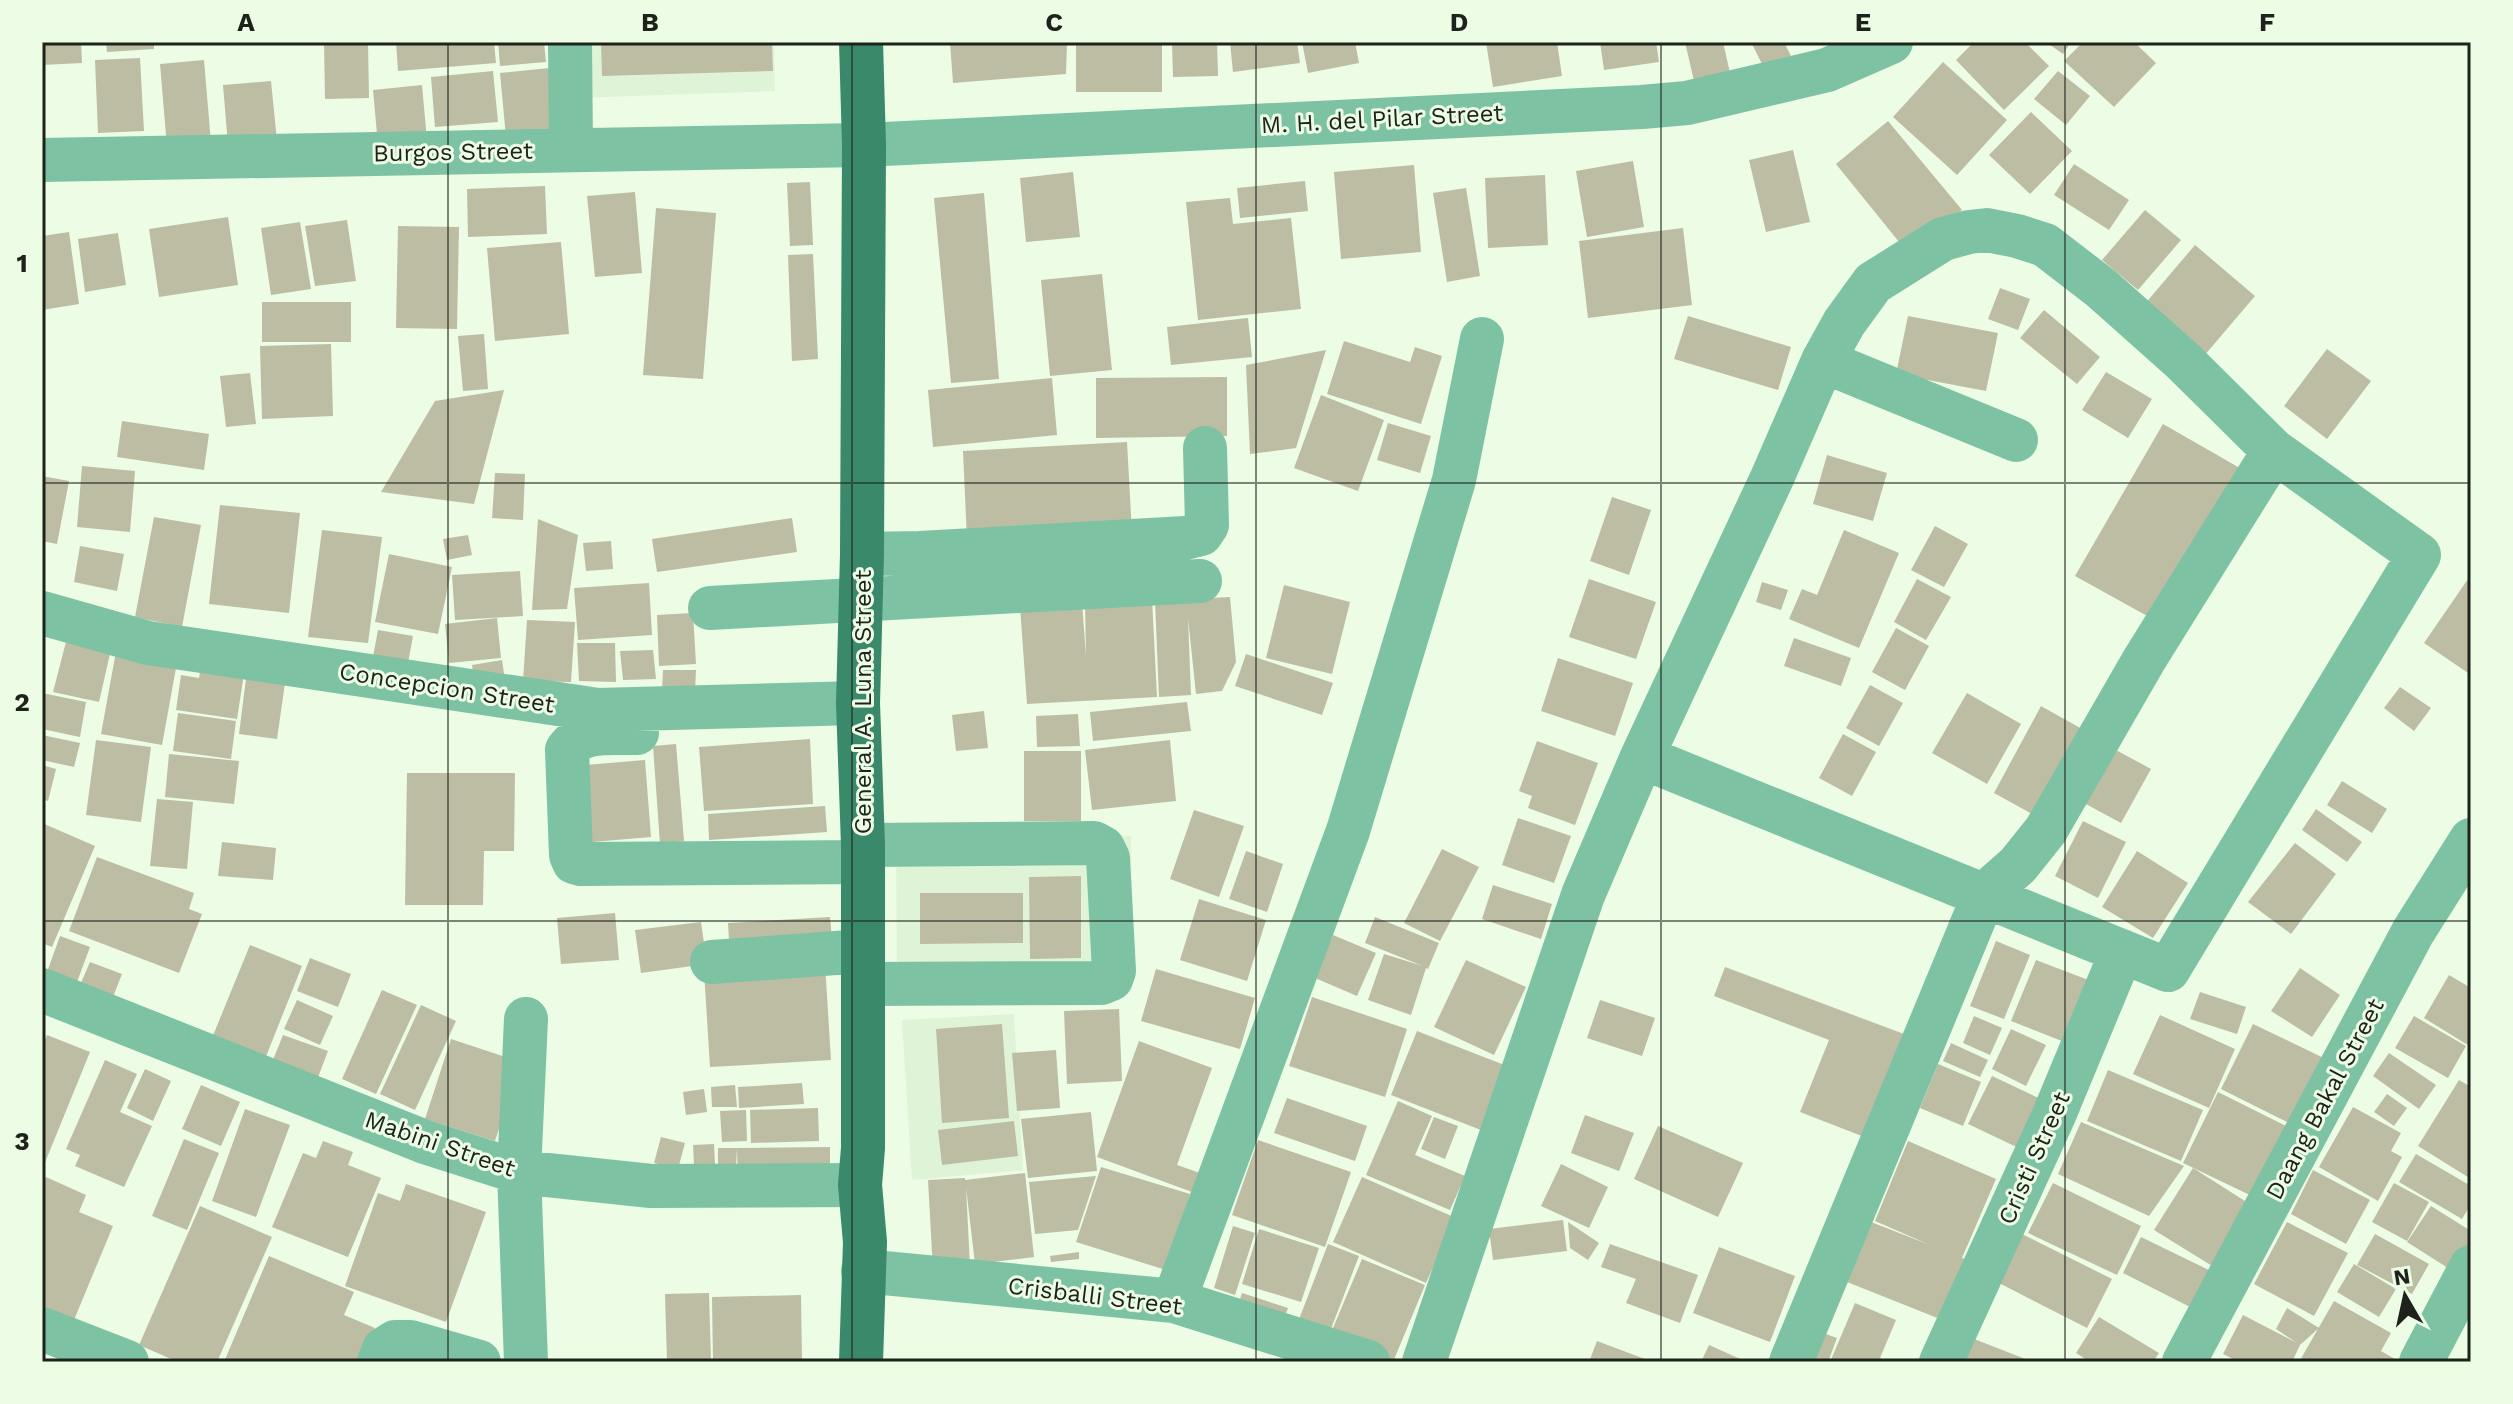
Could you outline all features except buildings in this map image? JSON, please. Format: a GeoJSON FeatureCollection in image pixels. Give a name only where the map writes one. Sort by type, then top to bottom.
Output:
{"type":"FeatureCollection","features":[{"type":"Feature","properties":{"kind":"main road","name":"General A. Luna Street"},"geometry":{"type":"LineString","coordinates":[[861,42],[864,145],[859,714],[864,968],[860,1185],[865,1242],[861,1362]]}},
{"type":"Feature","properties":{"kind":"street"},"geometry":{"type":"LineString","coordinates":[[570,42],[571,149]]}},
{"type":"Feature","properties":{"kind":"street","name":"M. H. del Pilar Street"},"geometry":{"type":"LineString","coordinates":[[864,145],[1687,103],[1827,70],[1891,42]]}},
{"type":"Feature","properties":{"kind":"street","name":"Burgos Street"},"geometry":{"type":"LineString","coordinates":[[42,160],[864,145]]}},
{"type":"Feature","properties":{"kind":"street"},"geometry":{"type":"LineString","coordinates":[[1424,1362],[1583,895],[1642,757],[1823,361],[1844,323],[1873,283],[1943,239],[1969,232],[1987,230],[2045,245],[2101,288],[2183,361],[2274,451],[2406,544],[2419,557],[2168,970],[1642,757]]}},
{"type":"Feature","properties":{"kind":"street"},"geometry":{"type":"LineString","coordinates":[[1174,1301],[1348,831],[1454,480],[1482,339]]}},
{"type":"Feature","properties":{"kind":"street"},"geometry":{"type":"LineString","coordinates":[[1823,361],[2016,440]]}},
{"type":"Feature","properties":{"kind":"street"},"geometry":{"type":"LineString","coordinates":[[862,554],[1185,538],[1201,534],[1207,525],[1205,448]]}},
{"type":"Feature","properties":{"kind":"street"},"geometry":{"type":"LineString","coordinates":[[1791,1362],[1984,895],[2018,865],[2046,830],[2144,660],[2274,451]]}},
{"type":"Feature","properties":{"kind":"street"},"geometry":{"type":"LineString","coordinates":[[710,608],[1200,581]]}},
{"type":"Feature","properties":{"kind":"street","name":"Concepcion Street"},"geometry":{"type":"LineString","coordinates":[[42,613],[148,643],[598,710],[859,714]]}},
{"type":"Feature","properties":{"kind":"street"},"geometry":{"type":"LineString","coordinates":[[712,962],[1101,983],[1111,979],[1114,971],[1108,858],[1103,848],[1094,843],[597,864],[574,862],[571,855],[567,750],[574,740],[588,734],[859,714]]}},
{"type":"Feature","properties":{"kind":"street","name":"Daang Bakal Street"},"geometry":{"type":"LineString","coordinates":[[2184,1362],[2413,932],[2471,840]]}},
{"type":"Feature","properties":{"kind":"street","name":"Cristi Street"},"geometry":{"type":"LineString","coordinates":[[1941,1362],[2054,1115],[2122,951]]}},
{"type":"Feature","properties":{"kind":"street","name":"Mabini Street"},"geometry":{"type":"LineString","coordinates":[[42,990],[425,1142],[519,1172],[651,1186],[860,1185]]}},
{"type":"Feature","properties":{"kind":"street"},"geometry":{"type":"LineString","coordinates":[[526,1019],[519,1172],[526,1362]]}},
{"type":"Feature","properties":{"kind":"street"},"geometry":{"type":"LineString","coordinates":[[2421,1362],[2471,1267]]}},
{"type":"Feature","properties":{"kind":"street","name":"Crisballi Street"},"geometry":{"type":"LineString","coordinates":[[863,1271],[1174,1301],[1368,1362]]}},
{"type":"Feature","properties":{"kind":"street"},"geometry":{"type":"LineString","coordinates":[[42,1329],[127,1362]]}},
{"type":"Feature","properties":{"kind":"street"},"geometry":{"type":"LineString","coordinates":[[379,1362],[384,1349],[395,1342],[410,1342],[479,1362]]}},
{"type":"Feature","properties":{"kind":"shaded area"},"geometry":{"type":"Polygon","coordinates":[[[575,42],[774,42],[775,91],[576,98],[575,42]]]}},
{"type":"Feature","properties":{"kind":"shaded area"},"geometry":{"type":"Polygon","coordinates":[[[1131,836],[1132,990],[1018,991],[897,973],[896,838],[1131,836]]]}},
{"type":"Feature","properties":{"kind":"shaded area"},"geometry":{"type":"Polygon","coordinates":[[[1014,1014],[1023,1170],[912,1180],[902,1020],[1014,1014]]]}}]}
